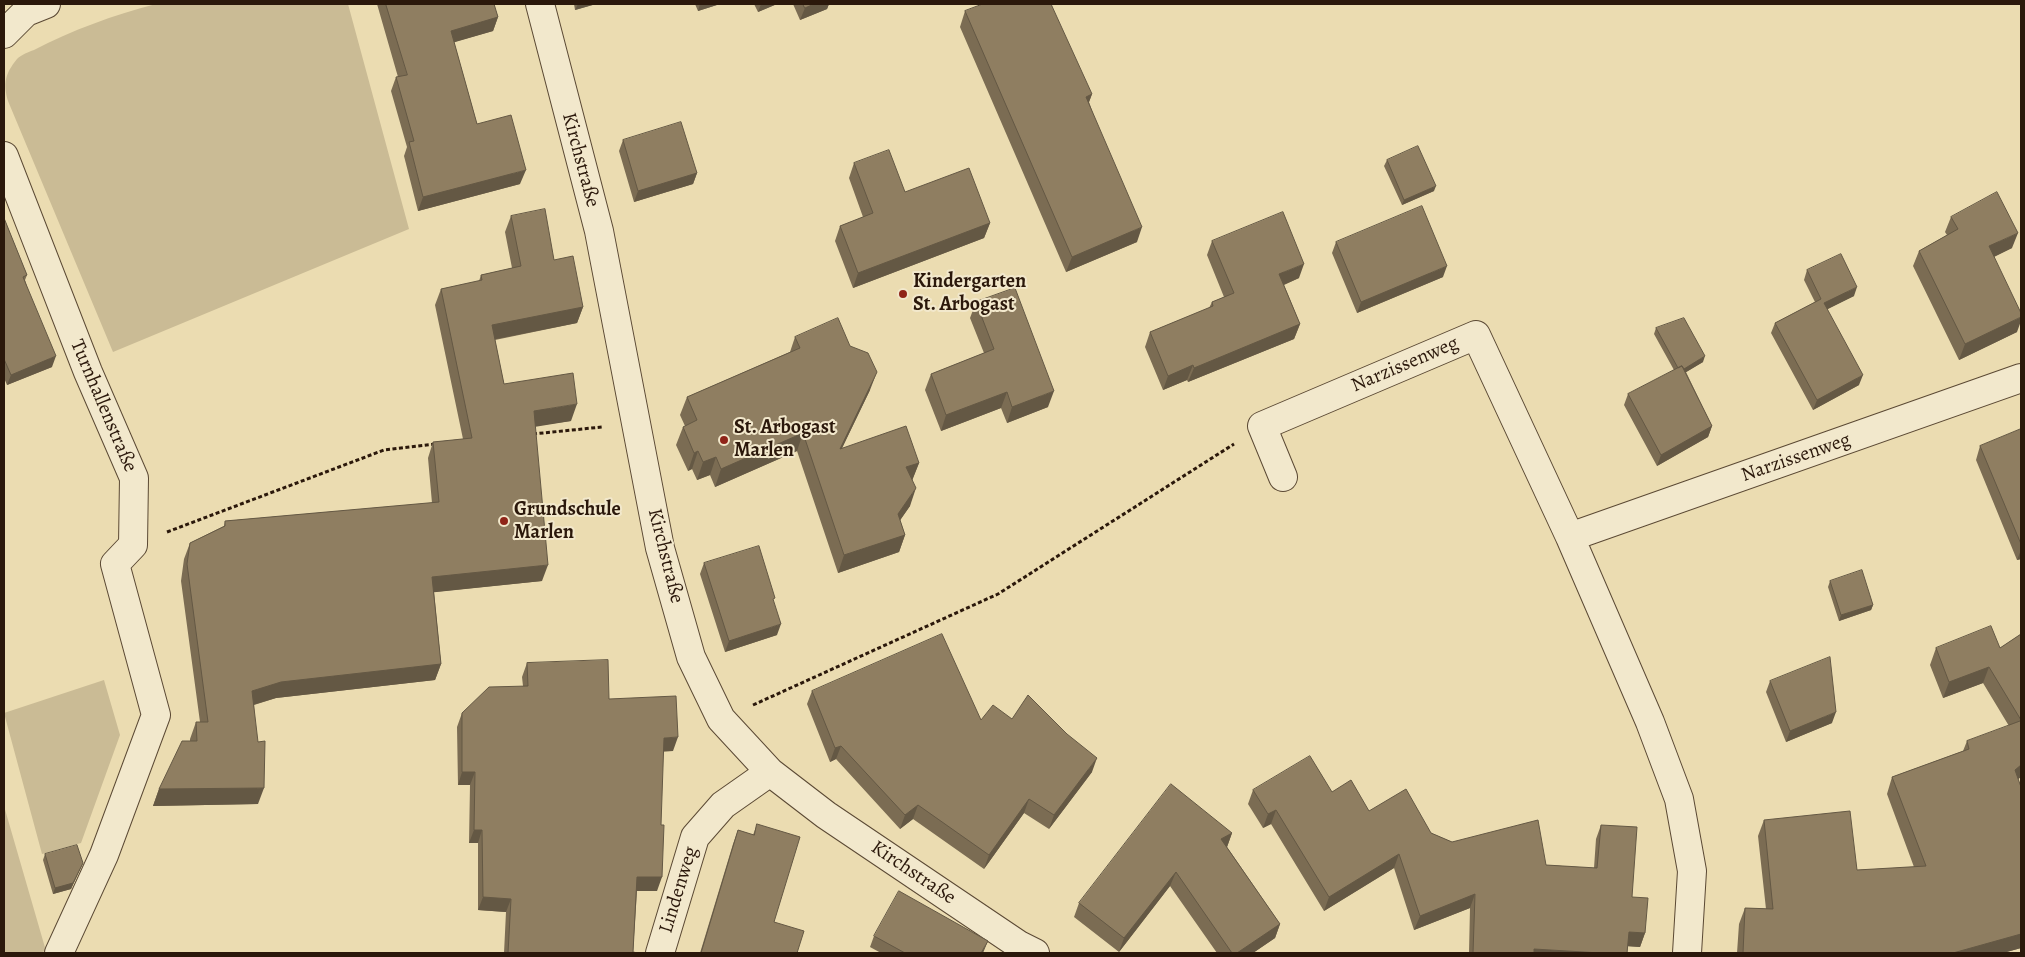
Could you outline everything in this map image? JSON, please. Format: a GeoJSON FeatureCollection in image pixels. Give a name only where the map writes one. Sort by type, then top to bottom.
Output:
{"type":"FeatureCollection","features":[{"type":"Feature","properties":{"kind":"street"},"geometry":{"type":"LineString","coordinates":[[4,34],[26,12],[46,4]]}},
{"type":"Feature","properties":{"kind":"street","name":"Kirchstraße"},"geometry":{"type":"LineString","coordinates":[[540,4],[598,231],[660,548],[692,657],[721,719],[770,772],[826,815],[1019,945],[1036,953]]}},
{"type":"Feature","properties":{"kind":"street","name":"Turnhallenstraße"},"geometry":{"type":"LineString","coordinates":[[4,156],[88,372],[134,478],[133,545]]}},
{"type":"Feature","properties":{"kind":"street","name":"Narzissenweg"},"geometry":{"type":"LineString","coordinates":[[1262,426],[1476,335],[1570,538],[1650,722],[1679,799],[1692,871],[1687,953]]}},
{"type":"Feature","properties":{"kind":"street","name":"Narzissenweg"},"geometry":{"type":"LineString","coordinates":[[1570,538],[2021,378]]}},
{"type":"Feature","properties":{"kind":"street"},"geometry":{"type":"LineString","coordinates":[[1262,426],[1283,476]]}},
{"type":"Feature","properties":{"kind":"street"},"geometry":{"type":"LineString","coordinates":[[59,953],[104,855],[156,715],[115,564],[133,545]]}},
{"type":"Feature","properties":{"kind":"street","name":"Lindenweg"},"geometry":{"type":"LineString","coordinates":[[660,953],[695,837],[723,805],[770,772]]}},
{"type":"Feature","properties":{"kind":"path"},"geometry":{"type":"LineString","coordinates":[[528,435],[635,424]]}},
{"type":"Feature","properties":{"kind":"path"},"geometry":{"type":"LineString","coordinates":[[721,719],[998,594],[1262,426]]}},
{"type":"Feature","properties":{"kind":"path"},"geometry":{"type":"LineString","coordinates":[[133,545],[384,450],[442,444]]}},
{"type":"Feature","properties":{"kind":"shaded area"},"geometry":{"type":"Polygon","coordinates":[[[156,4],[348,4],[409,229],[113,352],[8,101],[5,84],[13,64],[25,54],[94,24],[156,4]]]}},
{"type":"Feature","properties":{"kind":"shaded area"},"geometry":{"type":"Polygon","coordinates":[[[104,680],[120,735],[81,843],[42,854],[4,713],[104,680]]]}},
{"type":"Feature","properties":{"kind":"shaded area"},"geometry":{"type":"Polygon","coordinates":[[[4,806],[46,951],[38,953],[4,953],[4,806]]]}},
{"type":"Feature","properties":{"kind":"building"},"geometry":{"type":"Polygon","coordinates":[[[386,4],[494,4],[498,17],[451,31],[477,124],[511,115],[526,170],[423,197],[409,142],[414,141],[396,77],[407,75],[386,4]]]}},
{"type":"Feature","properties":{"kind":"building"},"geometry":{"type":"Polygon","coordinates":[[[803,4],[814,4],[805,8],[803,4]]]}},
{"type":"Feature","properties":{"kind":"building"},"geometry":{"type":"Polygon","coordinates":[[[983,4],[1051,4],[1092,94],[1086,97],[1142,227],[1072,257],[965,11],[983,4]]]}},
{"type":"Feature","properties":{"kind":"building"},"geometry":{"type":"Polygon","coordinates":[[[681,122],[697,173],[638,191],[623,140],[681,122]]]}},
{"type":"Feature","properties":{"kind":"building"},"geometry":{"type":"Polygon","coordinates":[[[1418,146],[1436,186],[1404,200],[1387,160],[1418,146]]]}},
{"type":"Feature","properties":{"kind":"building"},"geometry":{"type":"Polygon","coordinates":[[[889,150],[905,192],[969,168],[990,223],[858,273],[840,226],[873,213],[854,163],[889,150]]]}},
{"type":"Feature","properties":{"kind":"building"},"geometry":{"type":"Polygon","coordinates":[[[1997,192],[2018,233],[1989,246],[2021,313],[2021,317],[1965,344],[1919,251],[1958,229],[1951,217],[1997,192]]]}},
{"type":"Feature","properties":{"kind":"building"},"geometry":{"type":"Polygon","coordinates":[[[1422,206],[1447,266],[1361,302],[1336,242],[1422,206]]]}},
{"type":"Feature","properties":{"kind":"building"},"geometry":{"type":"Polygon","coordinates":[[[545,209],[554,260],[573,256],[583,307],[492,325],[504,384],[573,373],[577,404],[534,411],[548,565],[432,577],[441,664],[281,682],[252,691],[258,742],[265,741],[264,788],[159,789],[182,741],[197,741],[196,722],[208,722],[187,564],[190,543],[225,526],[225,521],[439,502],[433,442],[472,438],[441,289],[482,280],[481,275],[521,266],[511,216],[545,209]]]}},
{"type":"Feature","properties":{"kind":"building"},"geometry":{"type":"Polygon","coordinates":[[[1283,212],[1304,264],[1279,274],[1300,324],[1194,368],[1193,365],[1168,376],[1150,332],[1213,306],[1212,302],[1234,293],[1212,241],[1283,212]]]}},
{"type":"Feature","properties":{"kind":"building"},"geometry":{"type":"Polygon","coordinates":[[[4,218],[27,275],[23,277],[56,356],[11,375],[4,359],[4,218]]]}},
{"type":"Feature","properties":{"kind":"building"},"geometry":{"type":"Polygon","coordinates":[[[1841,254],[1857,287],[1824,303],[1863,375],[1817,400],[1775,323],[1821,299],[1807,270],[1841,254]]]}},
{"type":"Feature","properties":{"kind":"building"},"geometry":{"type":"Polygon","coordinates":[[[1015,288],[1054,391],[1012,407],[1007,392],[946,415],[931,374],[994,349],[976,302],[1015,288]]]}},
{"type":"Feature","properties":{"kind":"building"},"geometry":{"type":"Polygon","coordinates":[[[838,318],[850,346],[868,353],[877,372],[840,449],[906,426],[919,463],[906,467],[916,488],[898,514],[905,535],[844,555],[803,433],[721,469],[716,457],[703,462],[698,451],[694,453],[683,427],[697,420],[687,397],[800,348],[795,337],[838,318]]]}},
{"type":"Feature","properties":{"kind":"building"},"geometry":{"type":"Polygon","coordinates":[[[1684,318],[1705,356],[1684,369],[1682,366],[1678,368],[1656,328],[1684,318]]]}},
{"type":"Feature","properties":{"kind":"building"},"geometry":{"type":"Polygon","coordinates":[[[1682,366],[1712,426],[1661,455],[1628,394],[1682,366]]]}},
{"type":"Feature","properties":{"kind":"building"},"geometry":{"type":"Polygon","coordinates":[[[2021,429],[2021,544],[1980,446],[2021,429]]]}},
{"type":"Feature","properties":{"kind":"building"},"geometry":{"type":"Polygon","coordinates":[[[759,546],[781,624],[729,641],[704,563],[759,546]]]}},
{"type":"Feature","properties":{"kind":"building"},"geometry":{"type":"Polygon","coordinates":[[[1862,570],[1873,605],[1841,615],[1830,581],[1862,570]]]}},
{"type":"Feature","properties":{"kind":"building"},"geometry":{"type":"Polygon","coordinates":[[[1991,626],[2000,648],[2021,634],[2021,720],[1989,667],[1949,682],[1936,648],[1991,626]]]}},
{"type":"Feature","properties":{"kind":"building"},"geometry":{"type":"Polygon","coordinates":[[[942,634],[981,720],[993,705],[1012,719],[1028,695],[1067,734],[1097,758],[1054,815],[1029,799],[989,855],[918,805],[905,815],[841,746],[835,748],[812,691],[942,634]]]}},
{"type":"Feature","properties":{"kind":"building"},"geometry":{"type":"Polygon","coordinates":[[[1830,657],[1836,712],[1790,731],[1770,681],[1830,657]]]}},
{"type":"Feature","properties":{"kind":"building"},"geometry":{"type":"Polygon","coordinates":[[[608,660],[609,699],[676,696],[678,737],[664,738],[661,825],[664,825],[662,877],[637,877],[633,952],[638,953],[508,953],[511,899],[483,897],[482,830],[474,830],[475,772],[462,772],[462,713],[489,687],[528,686],[527,663],[608,660]]]}},
{"type":"Feature","properties":{"kind":"building"},"geometry":{"type":"Polygon","coordinates":[[[2021,721],[2021,765],[2015,770],[2021,787],[2021,934],[1953,953],[1743,953],[1745,908],[1773,909],[1764,820],[1850,811],[1857,870],[1926,866],[1892,777],[1969,749],[1967,741],[2021,721]]]}},
{"type":"Feature","properties":{"kind":"building"},"geometry":{"type":"Polygon","coordinates":[[[1310,756],[1332,792],[1351,780],[1369,811],[1406,789],[1431,833],[1452,842],[1538,820],[1546,865],[1597,868],[1601,825],[1637,827],[1632,897],[1648,898],[1645,933],[1629,932],[1627,953],[1534,949],[1534,953],[1473,953],[1475,894],[1420,916],[1399,854],[1329,897],[1276,810],[1268,814],[1253,790],[1310,756]]]}},
{"type":"Feature","properties":{"kind":"building"},"geometry":{"type":"Polygon","coordinates":[[[1171,784],[1232,833],[1221,839],[1280,924],[1237,953],[1232,953],[1176,872],[1124,938],[1079,903],[1171,784]]]}},
{"type":"Feature","properties":{"kind":"building"},"geometry":{"type":"Polygon","coordinates":[[[757,824],[800,837],[774,922],[804,931],[797,953],[701,953],[738,830],[754,835],[757,824]]]}},
{"type":"Feature","properties":{"kind":"building"},"geometry":{"type":"Polygon","coordinates":[[[77,845],[83,863],[73,883],[55,888],[45,854],[77,845]]]}},
{"type":"Feature","properties":{"kind":"building"},"geometry":{"type":"Polygon","coordinates":[[[899,891],[988,941],[981,953],[905,953],[874,936],[899,891]]]}},
{"type":"Feature","properties":{"kind":"place","name":"Kindergarten St. Arbogast"},"geometry":{"type":"Point","coordinates":[903,294]}},
{"type":"Feature","properties":{"kind":"place","name":"St. Arbogast Marlen"},"geometry":{"type":"Point","coordinates":[724,440]}},
{"type":"Feature","properties":{"kind":"place","name":"Grundschule Marlen"},"geometry":{"type":"Point","coordinates":[504,521]}}]}
